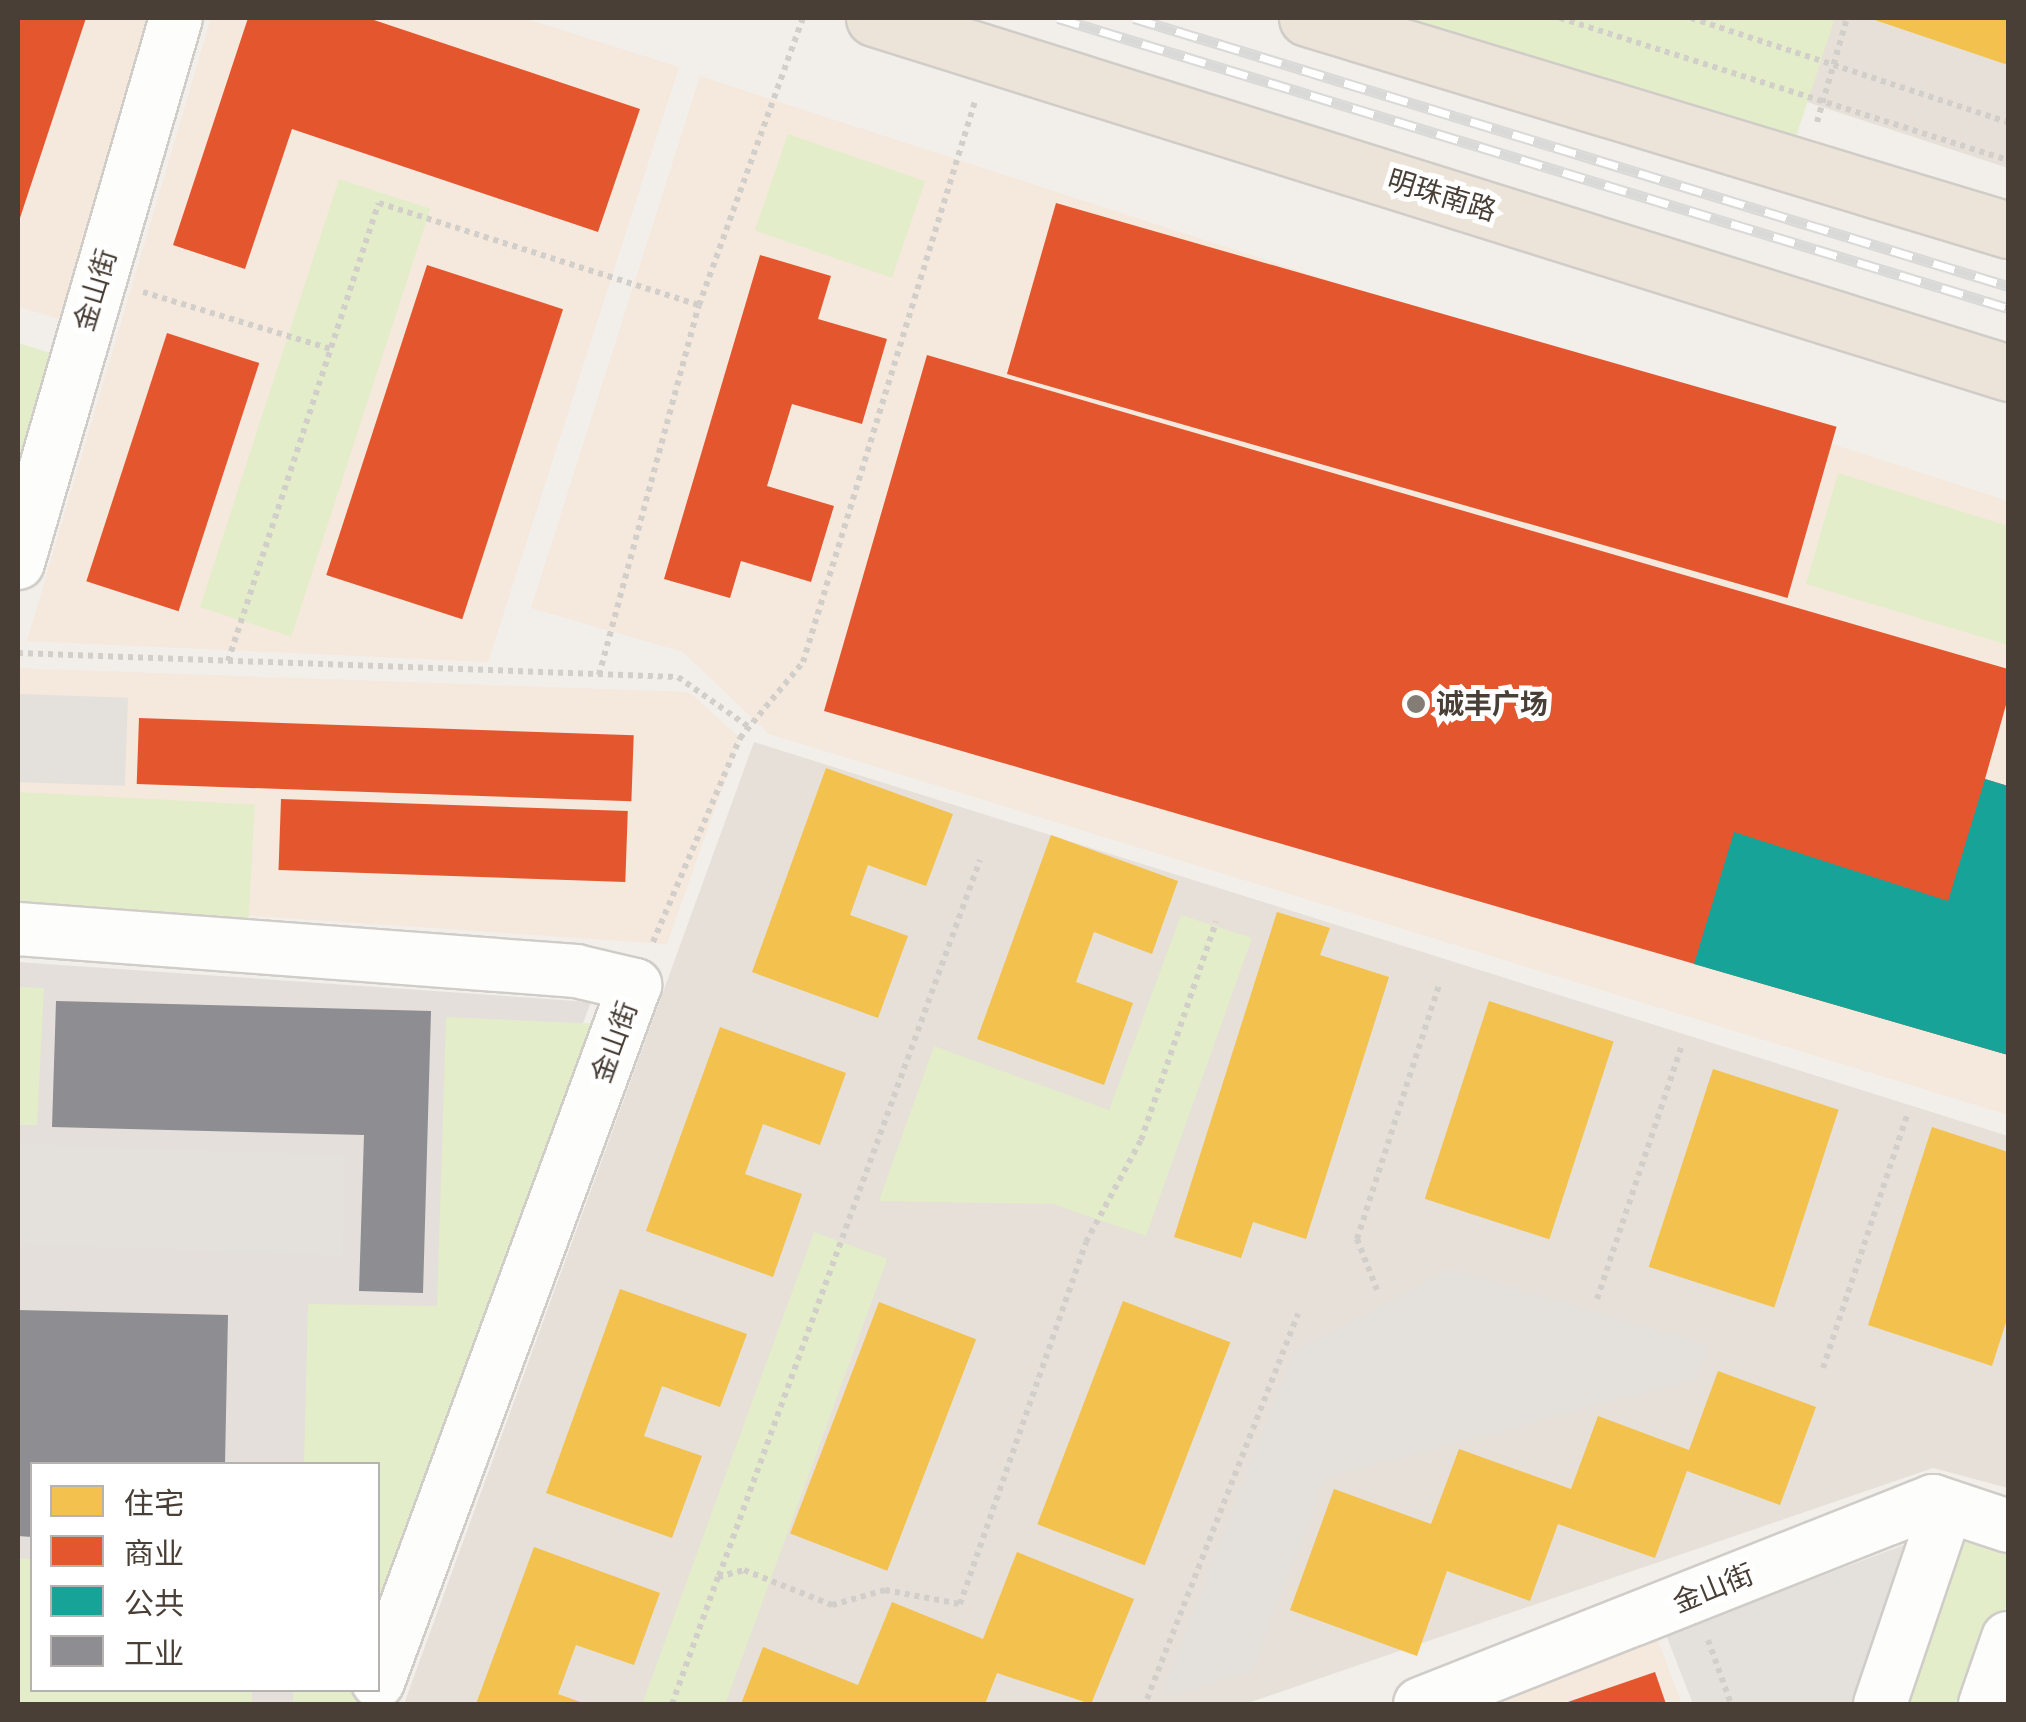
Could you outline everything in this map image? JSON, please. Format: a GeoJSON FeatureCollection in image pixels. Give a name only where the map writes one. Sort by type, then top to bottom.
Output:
{"type":"FeatureCollection","features":[{"type":"Feature","properties":{"kind":"highway","name":"明珠南路"},"geometry":{"type":"LineString","coordinates":[[874,18],[2008,374]]}},
{"type":"Feature","properties":{"kind":"highway"},"geometry":{"type":"LineString","coordinates":[[1308,18],[2008,230]]}},
{"type":"Feature","properties":{"kind":"street","name":"金山街"},"geometry":{"type":"LineString","coordinates":[[18,563],[176,18]]}},
{"type":"Feature","properties":{"kind":"street","name":"金山街"},"geometry":{"type":"LineString","coordinates":[[18,929],[576,970],[635,985],[380,1677]]}},
{"type":"Feature","properties":{"kind":"street","name":"金山街"},"geometry":{"type":"LineString","coordinates":[[1420,1704],[1932,1501],[2008,1526]]}},
{"type":"Feature","properties":{"kind":"street"},"geometry":{"type":"LineString","coordinates":[[1880,1704],[1947,1506]]}},
{"type":"Feature","properties":{"kind":"street"},"geometry":{"type":"LineString","coordinates":[[1985,1704],[2008,1638]]}},
{"type":"Feature","properties":{"kind":"path"},"geometry":{"type":"LineString","coordinates":[[599,675],[699,306],[803,18]]}},
{"type":"Feature","properties":{"kind":"path"},"geometry":{"type":"LineString","coordinates":[[1560,18],[2008,160]]}},
{"type":"Feature","properties":{"kind":"path"},"geometry":{"type":"LineString","coordinates":[[1690,18],[2008,122]]}},
{"type":"Feature","properties":{"kind":"path"},"geometry":{"type":"LineString","coordinates":[[1806,167],[1830,63],[1847,18]]}},
{"type":"Feature","properties":{"kind":"path"},"geometry":{"type":"LineString","coordinates":[[635,985],[749,726],[802,662],[990,52]]}},
{"type":"Feature","properties":{"kind":"path"},"geometry":{"type":"LineString","coordinates":[[228,661],[379,203],[699,306]]}},
{"type":"Feature","properties":{"kind":"path"},"geometry":{"type":"LineString","coordinates":[[98,278],[331,349]]}},
{"type":"Feature","properties":{"kind":"path"},"geometry":{"type":"LineString","coordinates":[[18,654],[678,677],[749,726]]}},
{"type":"Feature","properties":{"kind":"path"},"geometry":{"type":"LineString","coordinates":[[672,1704],[980,860]]}},
{"type":"Feature","properties":{"kind":"path"},"geometry":{"type":"LineString","coordinates":[[718,1577],[744,1570],[832,1605],[885,1590],[960,1604],[1086,1242],[1141,1140],[1216,922]]}},
{"type":"Feature","properties":{"kind":"path"},"geometry":{"type":"LineString","coordinates":[[1377,1290],[1356,1238],[1440,982]]}},
{"type":"Feature","properties":{"kind":"path"},"geometry":{"type":"LineString","coordinates":[[1597,1299],[1682,1048]]}},
{"type":"Feature","properties":{"kind":"path"},"geometry":{"type":"LineString","coordinates":[[1822,1368],[1908,1114]]}},
{"type":"Feature","properties":{"kind":"path"},"geometry":{"type":"LineString","coordinates":[[1147,1700],[1298,1314]]}},
{"type":"Feature","properties":{"kind":"path"},"geometry":{"type":"LineString","coordinates":[[1692,1596],[1731,1704]]}},
{"type":"Feature","properties":{"kind":"shaded area"},"geometry":{"type":"Polygon","coordinates":[[[18,18],[158,18],[67,321],[18,307],[18,18]]]}},
{"type":"Feature","properties":{"kind":"shaded area"},"geometry":{"type":"Polygon","coordinates":[[[211,18],[524,18],[679,67],[488,662],[27,641],[211,18]]]}},
{"type":"Feature","properties":{"kind":"shaded area"},"geometry":{"type":"Polygon","coordinates":[[[1537,18],[2008,18],[2008,168],[1746,82],[1537,18]]]}},
{"type":"Feature","properties":{"kind":"shaded area","name":"诚丰广场"},"geometry":{"type":"Polygon","coordinates":[[[700,76],[2008,501],[2008,1115],[769,734],[683,652],[531,608],[700,76]]]}},
{"type":"Feature","properties":{"kind":"shaded area"},"geometry":{"type":"Polygon","coordinates":[[[18,668],[689,692],[740,738],[667,944],[18,900],[18,668]]]}},
{"type":"Feature","properties":{"kind":"shaded area"},"geometry":{"type":"Polygon","coordinates":[[[18,694],[128,698],[125,786],[18,782],[18,694]]]}},
{"type":"Feature","properties":{"kind":"shaded area"},"geometry":{"type":"Polygon","coordinates":[[[754,742],[2008,1136],[2008,1488],[1933,1468],[1245,1704],[404,1704],[754,742]]]}},
{"type":"Feature","properties":{"kind":"shaded area"},"geometry":{"type":"Polygon","coordinates":[[[18,962],[591,1002],[380,1558],[380,1462],[30,1462],[30,1692],[328,1692],[324,1704],[18,1704],[18,962]]]}},
{"type":"Feature","properties":{"kind":"shaded area"},"geometry":{"type":"Polygon","coordinates":[[[18,1144],[346,1155],[342,1255],[18,1244],[18,1144]]]}},
{"type":"Feature","properties":{"kind":"shaded area"},"geometry":{"type":"Polygon","coordinates":[[[1451,1269],[1707,1345],[1695,1379],[1325,1478],[1252,1671],[1161,1697],[1294,1351],[1451,1269]]]}},
{"type":"Feature","properties":{"kind":"shaded area"},"geometry":{"type":"Polygon","coordinates":[[[1938,1532],[1880,1704],[1693,1704],[1666,1635],[1938,1532]]]}},
{"type":"Feature","properties":{"kind":"shaded area"},"geometry":{"type":"Polygon","coordinates":[[[1655,1632],[1682,1704],[1456,1704],[1655,1632]]]}},
{"type":"Feature","properties":{"kind":"green space"},"geometry":{"type":"Polygon","coordinates":[[[1373,18],[1835,18],[1793,146],[1373,18]]]}},
{"type":"Feature","properties":{"kind":"green space"},"geometry":{"type":"Polygon","coordinates":[[[788,134],[925,181],[892,278],[755,230],[788,134]]]}},
{"type":"Feature","properties":{"kind":"green space"},"geometry":{"type":"Polygon","coordinates":[[[339,179],[430,209],[291,637],[200,607],[339,179]]]}},
{"type":"Feature","properties":{"kind":"green space"},"geometry":{"type":"Polygon","coordinates":[[[18,343],[61,356],[18,507],[18,343]]]}},
{"type":"Feature","properties":{"kind":"green space"},"geometry":{"type":"Polygon","coordinates":[[[1838,473],[2008,526],[2008,645],[1806,584],[1838,473]]]}},
{"type":"Feature","properties":{"kind":"green space"},"geometry":{"type":"Polygon","coordinates":[[[18,792],[255,804],[248,926],[18,914],[18,792]]]}},
{"type":"Feature","properties":{"kind":"green space"},"geometry":{"type":"Polygon","coordinates":[[[1181,915],[1252,938],[1146,1236],[1053,1204],[879,1201],[934,1046],[1109,1110],[1181,915]]]}},
{"type":"Feature","properties":{"kind":"green space"},"geometry":{"type":"Polygon","coordinates":[[[18,987],[44,988],[37,1125],[18,1125],[18,987]]]}},
{"type":"Feature","properties":{"kind":"green space"},"geometry":{"type":"Polygon","coordinates":[[[446,1017],[602,1024],[380,1628],[380,1462],[304,1462],[308,1304],[437,1306],[446,1017]]]}},
{"type":"Feature","properties":{"kind":"green space"},"geometry":{"type":"Polygon","coordinates":[[[814,1232],[887,1259],[725,1704],[642,1704],[814,1232]]]}},
{"type":"Feature","properties":{"kind":"green space"},"geometry":{"type":"Polygon","coordinates":[[[1956,1529],[2008,1543],[2008,1600],[1971,1704],[1895,1704],[1956,1529]]]}},
{"type":"Feature","properties":{"kind":"green space"},"geometry":{"type":"Polygon","coordinates":[[[18,1558],[30,1559],[30,1692],[252,1692],[252,1704],[18,1704],[18,1558]]]}},
{"type":"Feature","properties":{"kind":"green space"},"geometry":{"type":"Polygon","coordinates":[[[293,1692],[357,1692],[357,1704],[293,1704],[293,1692]]]}},
{"type":"Feature","properties":{"kind":"building: 住宅"},"geometry":{"type":"Polygon","coordinates":[[[1869,18],[2008,18],[2008,65],[1869,18]]]}},
{"type":"Feature","properties":{"kind":"building: 住宅"},"geometry":{"type":"Polygon","coordinates":[[[826,768],[953,814],[926,886],[868,865],[850,915],[908,936],[878,1018],[752,972],[826,768]]]}},
{"type":"Feature","properties":{"kind":"building: 住宅"},"geometry":{"type":"Polygon","coordinates":[[[1051,835],[1178,881],[1152,954],[1094,932],[1076,982],[1133,1003],[1104,1085],[977,1039],[1051,835]]]}},
{"type":"Feature","properties":{"kind":"building: 住宅"},"geometry":{"type":"Polygon","coordinates":[[[1277,912],[1330,928],[1320,955],[1389,977],[1306,1239],[1253,1222],[1241,1258],[1174,1237],[1277,912]]]}},
{"type":"Feature","properties":{"kind":"building: 住宅"},"geometry":{"type":"Polygon","coordinates":[[[1489,1001],[1614,1041],[1549,1239],[1425,1199],[1489,1001]]]}},
{"type":"Feature","properties":{"kind":"building: 住宅"},"geometry":{"type":"Polygon","coordinates":[[[720,1027],[846,1073],[820,1145],[763,1124],[745,1174],[802,1194],[773,1277],[646,1231],[720,1027]]]}},
{"type":"Feature","properties":{"kind":"building: 住宅"},"geometry":{"type":"Polygon","coordinates":[[[1713,1069],[1839,1110],[1774,1308],[1649,1267],[1713,1069]]]}},
{"type":"Feature","properties":{"kind":"building: 住宅"},"geometry":{"type":"Polygon","coordinates":[[[1932,1127],[2008,1152],[2008,1316],[1992,1366],[1868,1325],[1932,1127]]]}},
{"type":"Feature","properties":{"kind":"building: 住宅"},"geometry":{"type":"Polygon","coordinates":[[[620,1289],[747,1334],[720,1407],[662,1386],[644,1436],[702,1456],[672,1538],[546,1493],[620,1289]]]}},
{"type":"Feature","properties":{"kind":"building: 住宅"},"geometry":{"type":"Polygon","coordinates":[[[1123,1301],[1230,1342],[1145,1565],[1037,1524],[1123,1301]]]}},
{"type":"Feature","properties":{"kind":"building: 住宅"},"geometry":{"type":"Polygon","coordinates":[[[879,1302],[976,1339],[887,1571],[790,1534],[879,1302]]]}},
{"type":"Feature","properties":{"kind":"building: 住宅"},"geometry":{"type":"Polygon","coordinates":[[[1718,1371],[1816,1407],[1780,1505],[1687,1471],[1655,1558],[1558,1524],[1530,1601],[1447,1571],[1417,1656],[1290,1610],[1334,1489],[1431,1524],[1459,1449],[1571,1489],[1598,1416],[1689,1450],[1718,1371]]]}},
{"type":"Feature","properties":{"kind":"building: 住宅"},"geometry":{"type":"Polygon","coordinates":[[[534,1547],[660,1593],[634,1665],[576,1645],[558,1694],[586,1704],[476,1704],[534,1547]]]}},
{"type":"Feature","properties":{"kind":"building: 住宅"},"geometry":{"type":"Polygon","coordinates":[[[1017,1552],[1134,1599],[1091,1704],[997,1673],[985,1704],[741,1704],[763,1647],[858,1685],[892,1602],[983,1639],[1017,1552]]]}},
{"type":"Feature","properties":{"kind":"building: 商业"},"geometry":{"type":"Polygon","coordinates":[[[18,18],[86,18],[18,224],[18,18]]]}},
{"type":"Feature","properties":{"kind":"building: 商业"},"geometry":{"type":"Polygon","coordinates":[[[248,18],[368,18],[640,109],[598,232],[292,129],[245,269],[173,245],[248,18]]]}},
{"type":"Feature","properties":{"kind":"building: 商业"},"geometry":{"type":"Polygon","coordinates":[[[1056,203],[1837,427],[1787,598],[1007,374],[1056,203]]]}},
{"type":"Feature","properties":{"kind":"building: 商业"},"geometry":{"type":"Polygon","coordinates":[[[760,255],[831,276],[818,319],[887,339],[862,424],[792,404],[767,486],[834,506],[811,582],[741,561],[730,598],[664,579],[760,255]]]}},
{"type":"Feature","properties":{"kind":"building: 商业"},"geometry":{"type":"Polygon","coordinates":[[[427,265],[563,309],[462,619],[326,575],[427,265]]]}},
{"type":"Feature","properties":{"kind":"building: 商业"},"geometry":{"type":"Polygon","coordinates":[[[167,333],[259,363],[179,611],[86,581],[167,333]]]}},
{"type":"Feature","properties":{"kind":"building: 商业","name":"诚丰广场"},"geometry":{"type":"Polygon","coordinates":[[[927,355],[2008,669],[2008,698],[1985,779],[2008,786],[2008,1055],[824,711],[927,355]]]}},
{"type":"Feature","properties":{"kind":"building: 商业"},"geometry":{"type":"Polygon","coordinates":[[[139,718],[634,735],[631,801],[137,784],[139,718]]]}},
{"type":"Feature","properties":{"kind":"building: 商业"},"geometry":{"type":"Polygon","coordinates":[[[281,799],[628,811],[625,882],[279,870],[281,799]]]}},
{"type":"Feature","properties":{"kind":"building: 商业"},"geometry":{"type":"Polygon","coordinates":[[[1655,1672],[1666,1704],[1562,1704],[1655,1672]]]}},
{"type":"Feature","properties":{"kind":"building: 公共"},"geometry":{"type":"Polygon","coordinates":[[[1985,779],[2008,786],[2008,1055],[1694,964],[1734,832],[1948,901],[1985,779]]]}},
{"type":"Feature","properties":{"kind":"building: 工业"},"geometry":{"type":"Polygon","coordinates":[[[56,1001],[431,1011],[423,1293],[359,1291],[364,1135],[52,1127],[56,1001]]]}},
{"type":"Feature","properties":{"kind":"building: 工业"},"geometry":{"type":"Polygon","coordinates":[[[18,1310],[228,1315],[225,1462],[30,1462],[30,1537],[18,1536],[18,1310]]]}},
{"type":"Feature","properties":{"kind":"railway"},"geometry":{"type":"LineString","coordinates":[[1058,18],[2008,308]]}},
{"type":"Feature","properties":{"kind":"railway"},"geometry":{"type":"LineString","coordinates":[[1134,18],[2008,286]]}},
{"type":"Feature","properties":{"kind":"place","name":"诚丰广场"},"geometry":{"type":"Point","coordinates":[1416,704]}}]}
